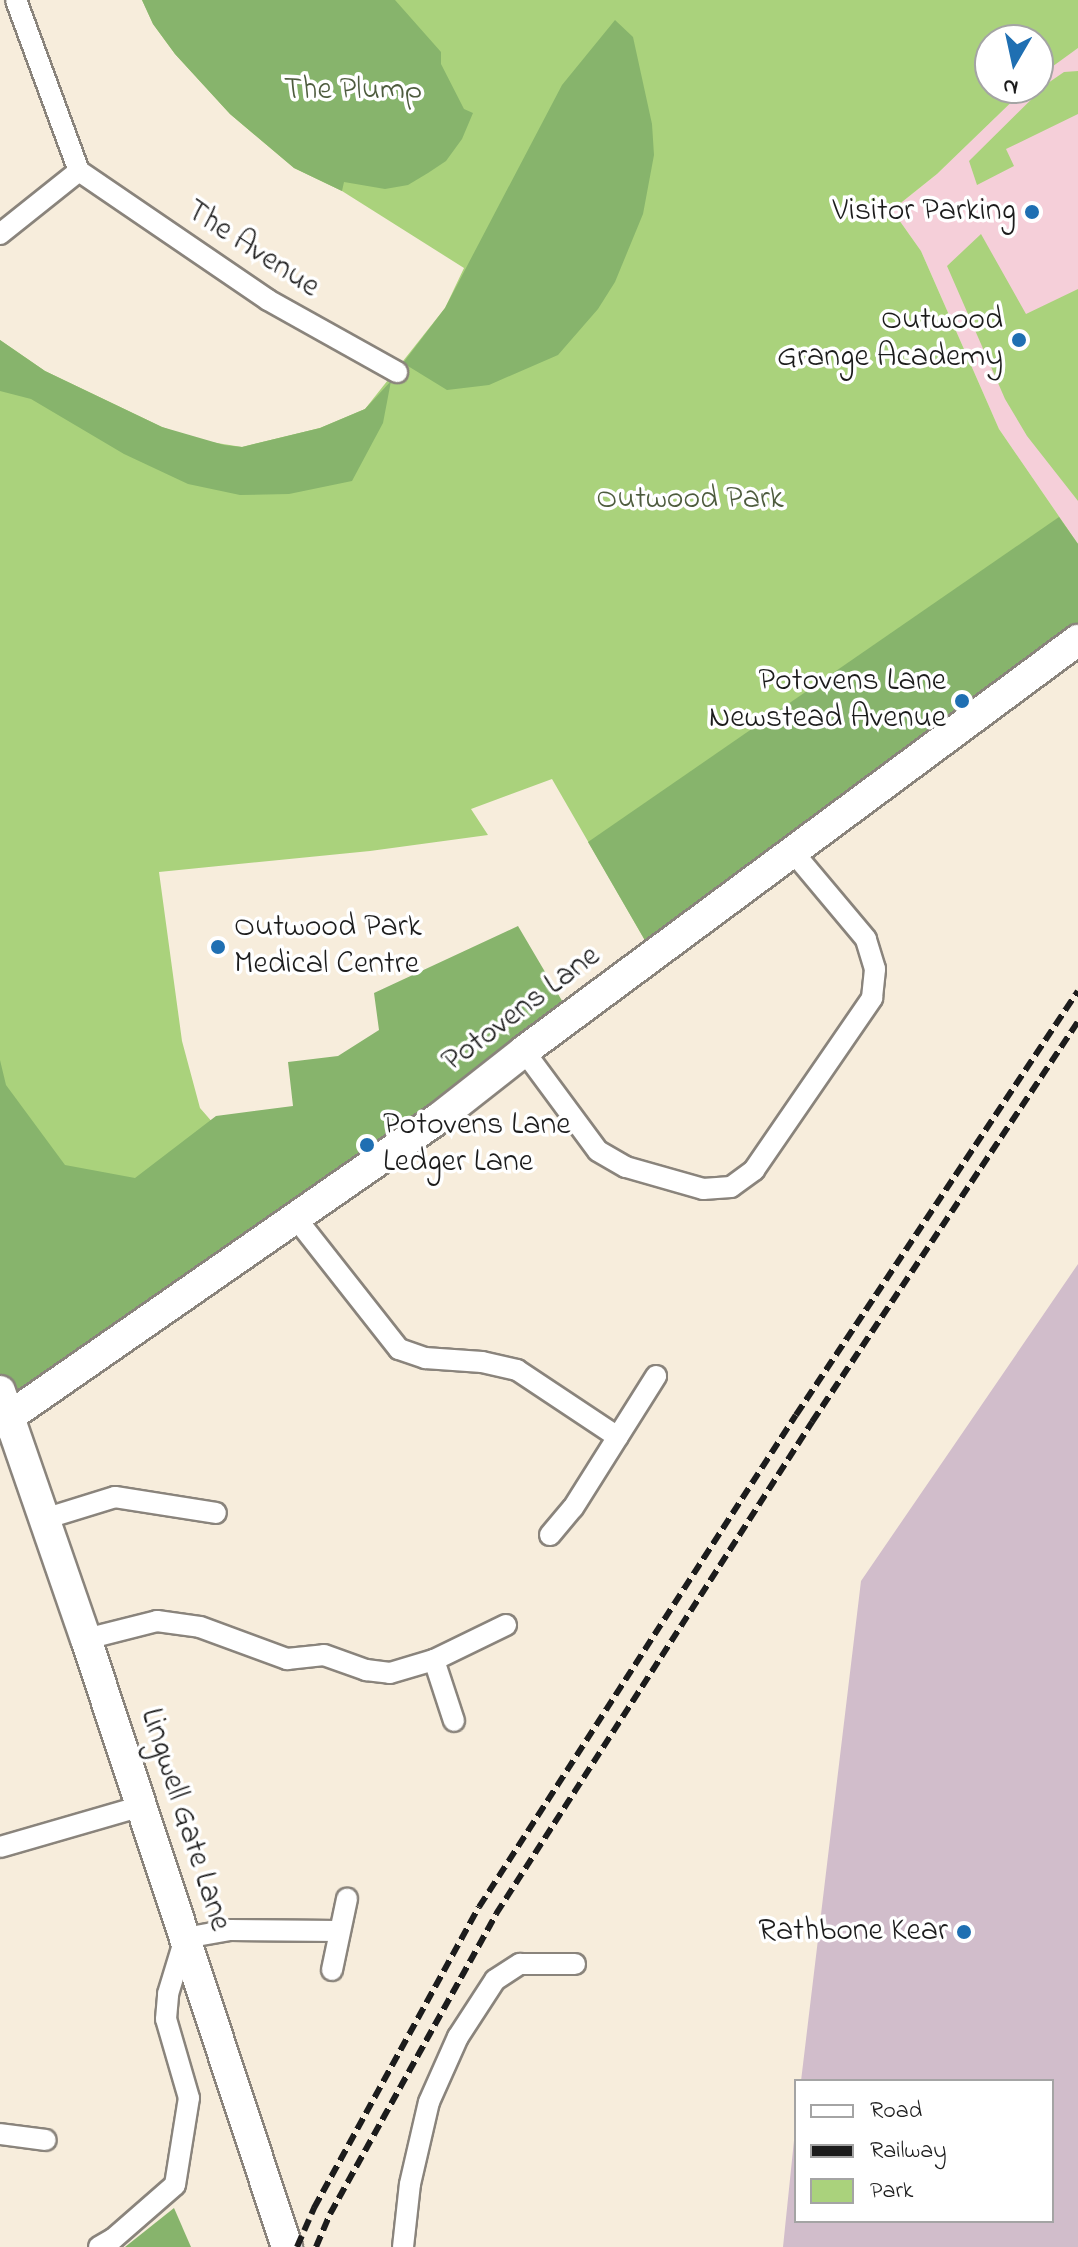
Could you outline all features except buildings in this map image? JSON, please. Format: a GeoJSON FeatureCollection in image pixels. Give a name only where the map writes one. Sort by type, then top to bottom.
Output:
{"type":"FeatureCollection","features":[{"type":"Feature","properties":{"kind":"street"},"geometry":{"type":"LineString","coordinates":[[0,234],[79,171],[16,0]]}},
{"type":"Feature","properties":{"kind":"street","name":"The Avenue"},"geometry":{"type":"LineString","coordinates":[[79,171],[268,300],[397,372]]}},
{"type":"Feature","properties":{"kind":"street","name":"Potovens Lane"},"geometry":{"type":"LineString","coordinates":[[3,1410],[439,1118],[524,1051],[1078,640]]}},
{"type":"Feature","properties":{"kind":"street"},"geometry":{"type":"LineString","coordinates":[[524,1051],[598,1151],[626,1167],[703,1189],[731,1187],[754,1170],[872,998],[875,969],[866,939],[793,852]]}},
{"type":"Feature","properties":{"kind":"street"},"geometry":{"type":"LineString","coordinates":[[295,1217],[399,1349],[412,1354],[517,1370],[618,1437]]}},
{"type":"Feature","properties":{"kind":"street"},"geometry":{"type":"LineString","coordinates":[[550,1535],[573,1508],[656,1376]]}},
{"type":"Feature","properties":{"kind":"street","name":"Lingwell Gate Lane"},"geometry":{"type":"LineString","coordinates":[[3,1410],[86,1639],[282,2233]]}},
{"type":"Feature","properties":{"kind":"street"},"geometry":{"type":"LineString","coordinates":[[44,1519],[115,1497],[216,1513]]}},
{"type":"Feature","properties":{"kind":"street"},"geometry":{"type":"LineString","coordinates":[[86,1639],[157,1621],[200,1627],[287,1659],[324,1655],[366,1670],[390,1673],[434,1660],[506,1625]]}},
{"type":"Feature","properties":{"kind":"street"},"geometry":{"type":"LineString","coordinates":[[434,1660],[454,1721]]}},
{"type":"Feature","properties":{"kind":"street"},"geometry":{"type":"LineString","coordinates":[[0,1847],[142,1806]]}},
{"type":"Feature","properties":{"kind":"street"},"geometry":{"type":"LineString","coordinates":[[332,1970],[347,1899]]}},
{"type":"Feature","properties":{"kind":"street"},"geometry":{"type":"LineString","coordinates":[[99,2247],[113,2239],[175,2185],[189,2098],[166,2019],[168,1994],[185,1938],[230,1930],[338,1931]]}},
{"type":"Feature","properties":{"kind":"street"},"geometry":{"type":"LineString","coordinates":[[403,2247],[410,2184],[429,2102],[458,2037],[495,1980],[520,1964],[575,1964]]}},
{"type":"Feature","properties":{"kind":"street"},"geometry":{"type":"LineString","coordinates":[[0,2134],[8,2132],[46,2140]]}},
{"type":"Feature","properties":{"kind":"shaded area","name":"Outwood Grange Academy"},"geometry":{"type":"Polygon","coordinates":[[[1078,48],[1078,544],[999,429],[921,251],[892,210],[937,174],[1009,104],[1054,104],[1054,62],[1078,48]]]}},
{"type":"Feature","properties":{"kind":"shaded area"},"geometry":{"type":"Polygon","coordinates":[[[1078,1264],[1078,2247],[783,2247],[794,2140],[794,2223],[1054,2223],[1054,2079],[801,2079],[861,1581],[1078,1264]]]}},
{"type":"Feature","properties":{"kind":"green space","name":"Outwood Park"},"geometry":{"type":"Polygon","coordinates":[[[142,0],[1078,0],[1078,48],[1054,65],[1054,24],[974,24],[974,104],[1009,104],[937,174],[892,210],[921,251],[999,429],[1078,544],[654,956],[552,779],[471,809],[488,835],[370,851],[159,872],[182,1041],[200,1108],[295,1217],[0,1391],[0,340],[45,371],[162,427],[198,440],[242,447],[320,428],[365,409],[445,308],[464,268],[342,191],[294,168],[230,114],[175,54],[153,24],[142,0]]]}},
{"type":"Feature","properties":{"kind":"green space","name":"The Plump"},"geometry":{"type":"Polygon","coordinates":[[[142,0],[395,0],[441,52],[441,64],[464,109],[473,113],[462,139],[446,161],[408,185],[385,189],[344,182],[342,191],[294,168],[230,114],[175,54],[153,24],[142,0]]]}},
{"type":"Feature","properties":{"kind":"green space"},"geometry":{"type":"Polygon","coordinates":[[[615,20],[633,37],[652,124],[654,155],[643,214],[615,282],[598,309],[558,355],[489,385],[447,390],[403,363],[445,308],[562,85],[615,20]]]}},
{"type":"Feature","properties":{"kind":"green space"},"geometry":{"type":"Polygon","coordinates":[[[1078,71],[1078,114],[1006,149],[1014,166],[977,185],[969,161],[1027,104],[1054,104],[1054,79],[1064,72],[1078,71]]]}},
{"type":"Feature","properties":{"kind":"green space"},"geometry":{"type":"Polygon","coordinates":[[[981,234],[1026,314],[1078,289],[1078,501],[1027,436],[1005,399],[947,266],[981,234]]]}},
{"type":"Feature","properties":{"kind":"green space"},"geometry":{"type":"Polygon","coordinates":[[[0,340],[45,371],[162,427],[224,445],[242,447],[320,428],[365,409],[391,381],[383,423],[352,481],[289,494],[240,495],[188,484],[124,454],[31,399],[0,391],[0,340]]]}},
{"type":"Feature","properties":{"kind":"green space"},"geometry":{"type":"Polygon","coordinates":[[[1059,517],[1078,544],[1078,640],[654,956],[588,842],[1059,517]]]}},
{"type":"Feature","properties":{"kind":"green space"},"geometry":{"type":"Polygon","coordinates":[[[518,926],[571,1016],[9,1417],[0,1391],[0,1060],[6,1085],[65,1165],[135,1178],[216,1116],[293,1106],[288,1062],[338,1056],[379,1030],[374,993],[518,926]]]}},
{"type":"Feature","properties":{"kind":"green space"},"geometry":{"type":"Polygon","coordinates":[[[174,2208],[191,2247],[125,2247],[174,2208]]]}},
{"type":"Feature","properties":{"kind":"railway"},"geometry":{"type":"LineString","coordinates":[[297,2247],[314,2208],[479,1907],[796,1415],[1078,991]]}},
{"type":"Feature","properties":{"kind":"railway"},"geometry":{"type":"LineString","coordinates":[[316,2247],[330,2214],[496,1914],[812,1422],[1078,1022]]}},
{"type":"Feature","properties":{"kind":"place","name":"Visitor Parking"},"geometry":{"type":"Point","coordinates":[1032,212]}},
{"type":"Feature","properties":{"kind":"place","name":"Outwood Grange Academy"},"geometry":{"type":"Point","coordinates":[1019,340]}},
{"type":"Feature","properties":{"kind":"place","name":"Potovens Lane Newstead Avenue"},"geometry":{"type":"Point","coordinates":[962,701]}},
{"type":"Feature","properties":{"kind":"place","name":"Outwood Park Medical Centre"},"geometry":{"type":"Point","coordinates":[218,947]}},
{"type":"Feature","properties":{"kind":"place","name":"Potovens Lane Ledger Lane"},"geometry":{"type":"Point","coordinates":[367,1145]}},
{"type":"Feature","properties":{"kind":"place","name":"Rathbone Kear"},"geometry":{"type":"Point","coordinates":[964,1932]}}]}
